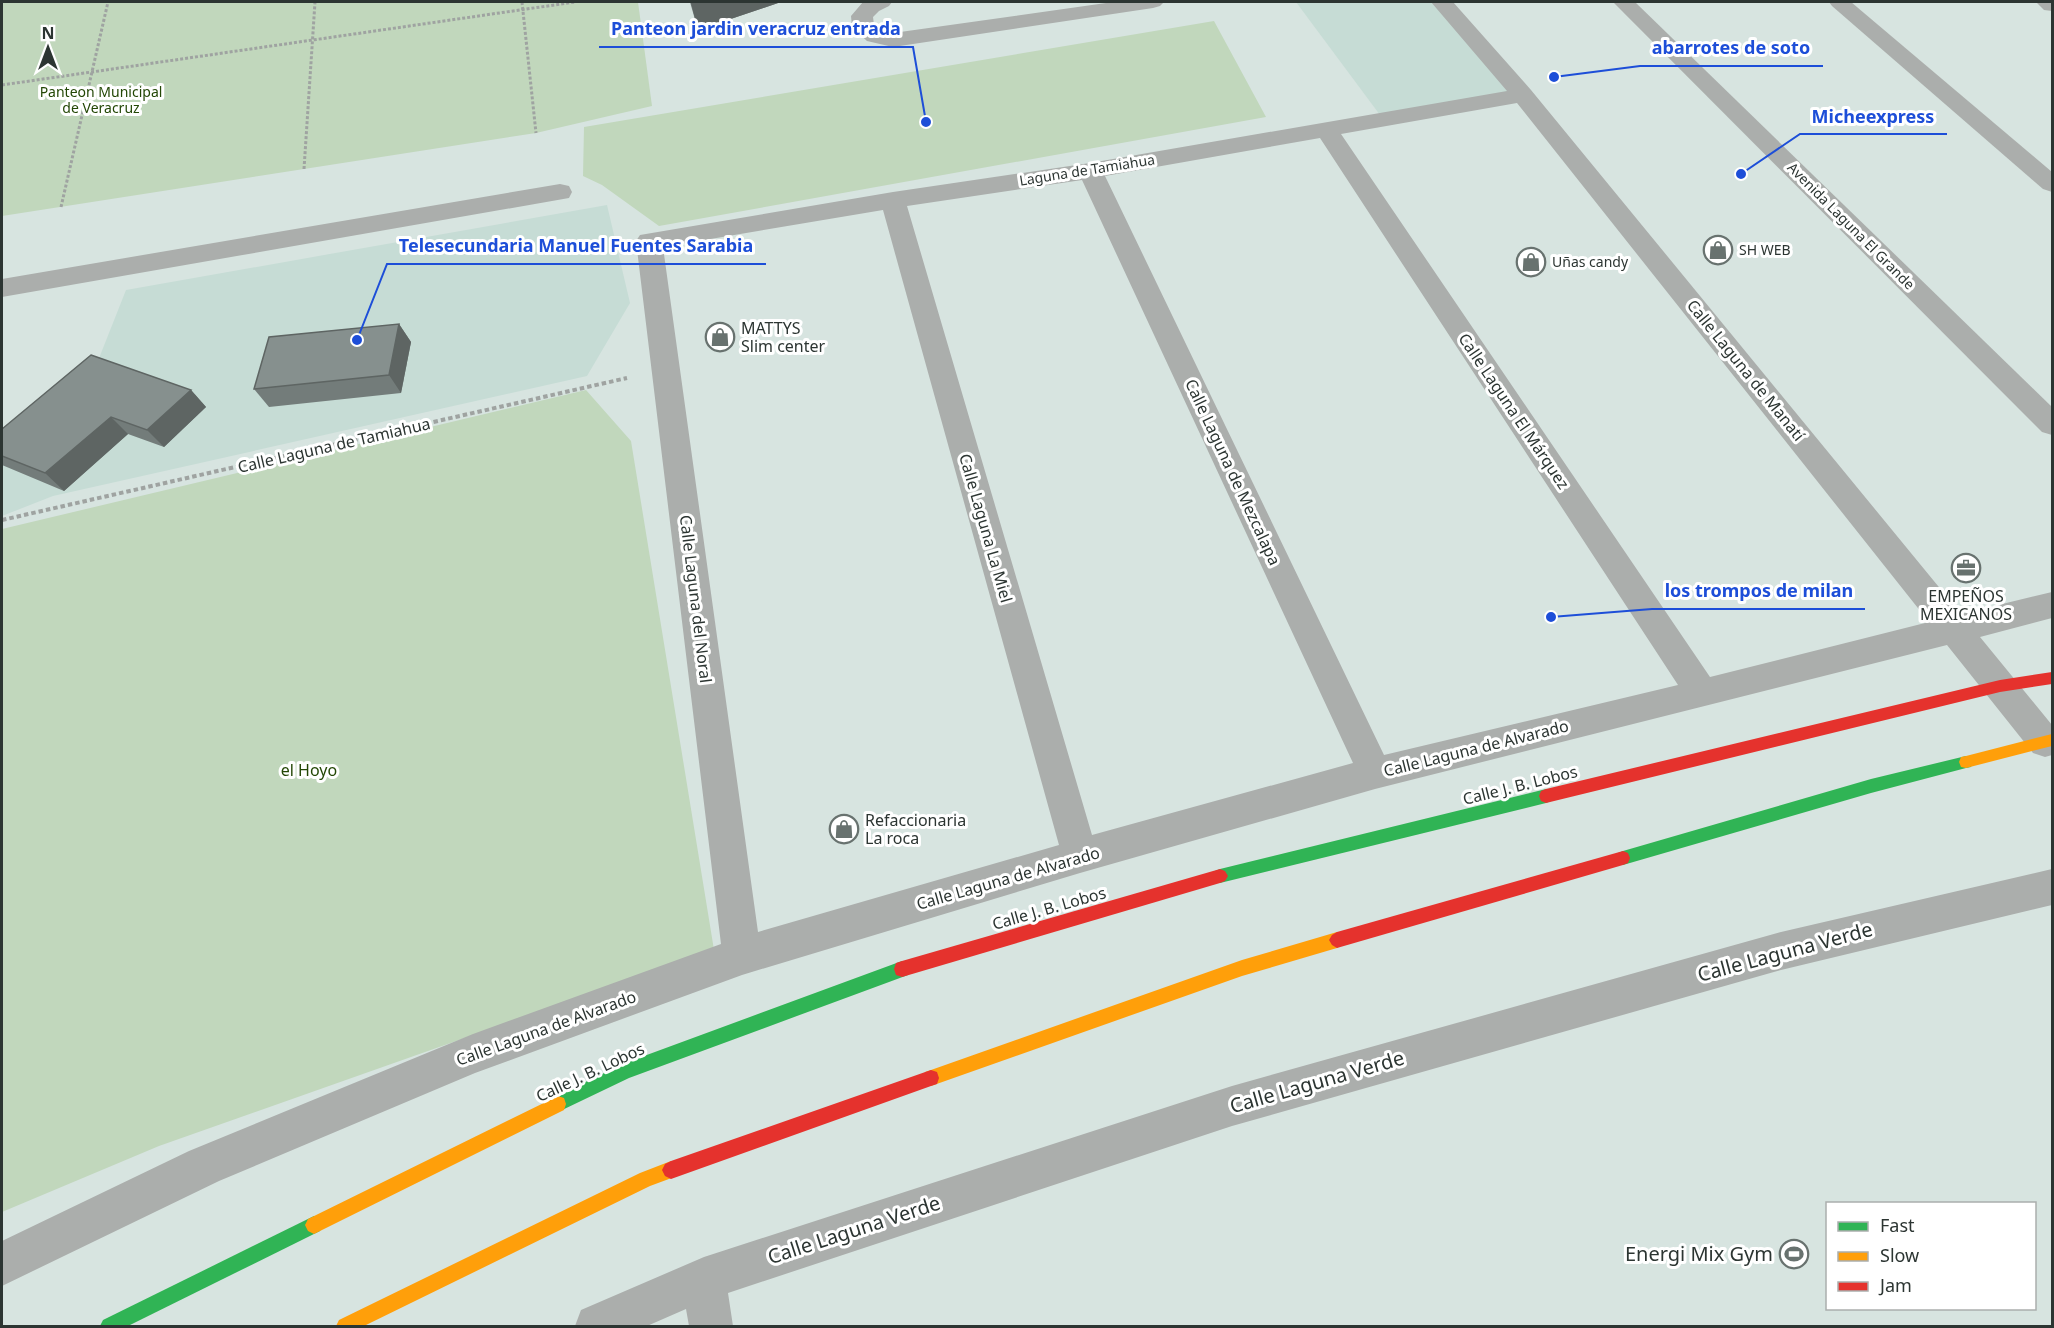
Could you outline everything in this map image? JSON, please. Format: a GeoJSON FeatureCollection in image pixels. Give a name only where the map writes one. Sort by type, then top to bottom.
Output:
{"type":"FeatureCollection","features":[{"type":"Feature","properties":{"kind":"main road","name":"Calle J. B. Lobos"},"geometry":{"type":"LineString","coordinates":[[109,1326],[625,1071],[876,977],[1219,876],[2000,686],[2052,678]]}},
{"type":"Feature","properties":{"kind":"main road"},"geometry":{"type":"LineString","coordinates":[[345,1326],[646,1179],[1242,968],[1871,786],[2049,741]]}},
{"type":"Feature","properties":{"kind":"street"},"geometry":{"type":"LineString","coordinates":[[882,2],[871,6],[862,16],[863,27],[875,36],[893,40],[1153,2]]}},
{"type":"Feature","properties":{"kind":"street","name":"Calle Laguna de Manatí"},"geometry":{"type":"LineString","coordinates":[[1442,2],[1523,95],[2000,686],[2049,741]]}},
{"type":"Feature","properties":{"kind":"street","name":"Avenida Laguna El Grande"},"geometry":{"type":"LineString","coordinates":[[1623,2],[2052,424]]}},
{"type":"Feature","properties":{"kind":"street"},"geometry":{"type":"LineString","coordinates":[[1839,2],[2052,184]]}},
{"type":"Feature","properties":{"kind":"street"},"geometry":{"type":"LineString","coordinates":[[2047,2],[2052,5]]}},
{"type":"Feature","properties":{"kind":"street","name":"Laguna de Tamiahua"},"geometry":{"type":"LineString","coordinates":[[649,241],[893,200],[1090,171],[1523,95]]}},
{"type":"Feature","properties":{"kind":"street","name":"Calle Laguna El Márquez"},"geometry":{"type":"LineString","coordinates":[[1325,128],[1702,694]]}},
{"type":"Feature","properties":{"kind":"street","name":"Calle Laguna de Mezcalapa"},"geometry":{"type":"LineString","coordinates":[[1090,171],[1375,773]]}},
{"type":"Feature","properties":{"kind":"street"},"geometry":{"type":"LineString","coordinates":[[2,288],[560,192]]}},
{"type":"Feature","properties":{"kind":"street","name":"Calle Laguna La Miel"},"geometry":{"type":"LineString","coordinates":[[893,200],[1080,856]]}},
{"type":"Feature","properties":{"kind":"street","name":"Calle Laguna del Noral"},"geometry":{"type":"LineString","coordinates":[[649,241],[742,956]]}},
{"type":"Feature","properties":{"kind":"street","name":"Calle Laguna de Alvarado"},"geometry":{"type":"LineString","coordinates":[[2,1264],[204,1166],[472,1054],[742,956],[1080,856],[1375,773],[1702,694],[2052,605]]}},
{"type":"Feature","properties":{"kind":"street","name":"Calle Laguna Verde"},"geometry":{"type":"LineString","coordinates":[[597,1326],[704,1279],[1232,1106],[1781,951],[2052,887]]}},
{"type":"Feature","properties":{"kind":"street"},"geometry":{"type":"LineString","coordinates":[[704,1279],[711,1326]]}},
{"type":"Feature","properties":{"kind":"path"},"geometry":{"type":"LineString","coordinates":[[61,207],[108,2]]}},
{"type":"Feature","properties":{"kind":"path"},"geometry":{"type":"LineString","coordinates":[[304,169],[315,2]]}},
{"type":"Feature","properties":{"kind":"path"},"geometry":{"type":"LineString","coordinates":[[522,2],[536,133]]}},
{"type":"Feature","properties":{"kind":"path"},"geometry":{"type":"LineString","coordinates":[[2,85],[575,2]]}},
{"type":"Feature","properties":{"kind":"path","name":"Calle Laguna de Tamiahua"},"geometry":{"type":"LineString","coordinates":[[2,520],[666,369]]}},
{"type":"Feature","properties":{"kind":"shaded area"},"geometry":{"type":"Polygon","coordinates":[[[1296,2],[1434,2],[1511,92],[1380,115],[1296,2]]]}},
{"type":"Feature","properties":{"kind":"shaded area"},"geometry":{"type":"Polygon","coordinates":[[[607,205],[630,303],[587,376],[53,496],[2,516],[2,439],[90,381],[126,290],[607,205]]]}},
{"type":"Feature","properties":{"kind":"green space","name":"Panteon Municipal de Veracruz"},"geometry":{"type":"Polygon","coordinates":[[[2,2],[638,2],[652,106],[536,133],[2,216],[2,2]]]}},
{"type":"Feature","properties":{"kind":"green space"},"geometry":{"type":"Polygon","coordinates":[[[1214,21],[1266,117],[659,226],[602,185],[583,176],[584,127],[1214,21]]]}},
{"type":"Feature","properties":{"kind":"green space","name":"el Hoyo"},"geometry":{"type":"Polygon","coordinates":[[[586,390],[631,441],[714,950],[159,1146],[2,1212],[2,529],[586,390]]]}},
{"type":"Feature","properties":{"kind":"building"},"geometry":{"type":"Polygon","coordinates":[[[399,324],[389,375],[254,389],[269,337],[399,324]]]}},
{"type":"Feature","properties":{"kind":"building"},"geometry":{"type":"Polygon","coordinates":[[[91,355],[191,390],[147,430],[111,417],[45,473],[2,456],[2,429],[91,355]]]}},
{"type":"Feature","properties":{"kind":"traffic: fast"},"geometry":{"type":"LineString","coordinates":[[1623,858],[1871,786],[1966,762]]}},
{"type":"Feature","properties":{"kind":"traffic: fast"},"geometry":{"type":"LineString","coordinates":[[1220,876],[1546,796]]}},
{"type":"Feature","properties":{"kind":"traffic: fast"},"geometry":{"type":"LineString","coordinates":[[558,1104],[625,1071],[902,969]]}},
{"type":"Feature","properties":{"kind":"traffic: fast"},"geometry":{"type":"LineString","coordinates":[[109,1326],[314,1225]]}},
{"type":"Feature","properties":{"kind":"traffic: slow"},"geometry":{"type":"LineString","coordinates":[[1966,762],[2052,740]]}},
{"type":"Feature","properties":{"kind":"traffic: slow"},"geometry":{"type":"LineString","coordinates":[[931,1078],[1242,968],[1337,940]]}},
{"type":"Feature","properties":{"kind":"traffic: slow"},"geometry":{"type":"LineString","coordinates":[[314,1225],[558,1104]]}},
{"type":"Feature","properties":{"kind":"traffic: slow"},"geometry":{"type":"LineString","coordinates":[[345,1326],[646,1179],[671,1170]]}},
{"type":"Feature","properties":{"kind":"traffic: jam"},"geometry":{"type":"LineString","coordinates":[[1546,796],[2000,686],[2052,678]]}},
{"type":"Feature","properties":{"kind":"traffic: jam"},"geometry":{"type":"LineString","coordinates":[[1337,940],[1623,858]]}},
{"type":"Feature","properties":{"kind":"traffic: jam"},"geometry":{"type":"LineString","coordinates":[[902,969],[1220,876]]}},
{"type":"Feature","properties":{"kind":"traffic: jam"},"geometry":{"type":"LineString","coordinates":[[671,1170],[931,1078]]}},
{"type":"Feature","properties":{"kind":"place","name":"abarrotes de soto"},"geometry":{"type":"Point","coordinates":[1554,77]}},
{"type":"Feature","properties":{"kind":"place","name":"Panteon jardin veracruz entrada"},"geometry":{"type":"Point","coordinates":[926,122]}},
{"type":"Feature","properties":{"kind":"place","name":"Micheexpress"},"geometry":{"type":"Point","coordinates":[1741,174]}},
{"type":"Feature","properties":{"kind":"place","name":"SH WEB"},"geometry":{"type":"Point","coordinates":[1718,250]}},
{"type":"Feature","properties":{"kind":"place","name":"Uñas candy"},"geometry":{"type":"Point","coordinates":[1531,262]}},
{"type":"Feature","properties":{"kind":"place","name":"MATTYS Slim center"},"geometry":{"type":"Point","coordinates":[720,337]}},
{"type":"Feature","properties":{"kind":"place","name":"Telesecundaria Manuel Fuentes Sarabia"},"geometry":{"type":"Point","coordinates":[357,340]}},
{"type":"Feature","properties":{"kind":"place","name":"EMPEÑOS MEXICANOS"},"geometry":{"type":"Point","coordinates":[1966,568]}},
{"type":"Feature","properties":{"kind":"place","name":"los trompos de milan"},"geometry":{"type":"Point","coordinates":[1551,617]}},
{"type":"Feature","properties":{"kind":"place","name":"Refaccionaria La roca"},"geometry":{"type":"Point","coordinates":[844,829]}},
{"type":"Feature","properties":{"kind":"place","name":"Energi Mix Gym"},"geometry":{"type":"Point","coordinates":[1794,1254]}}]}
